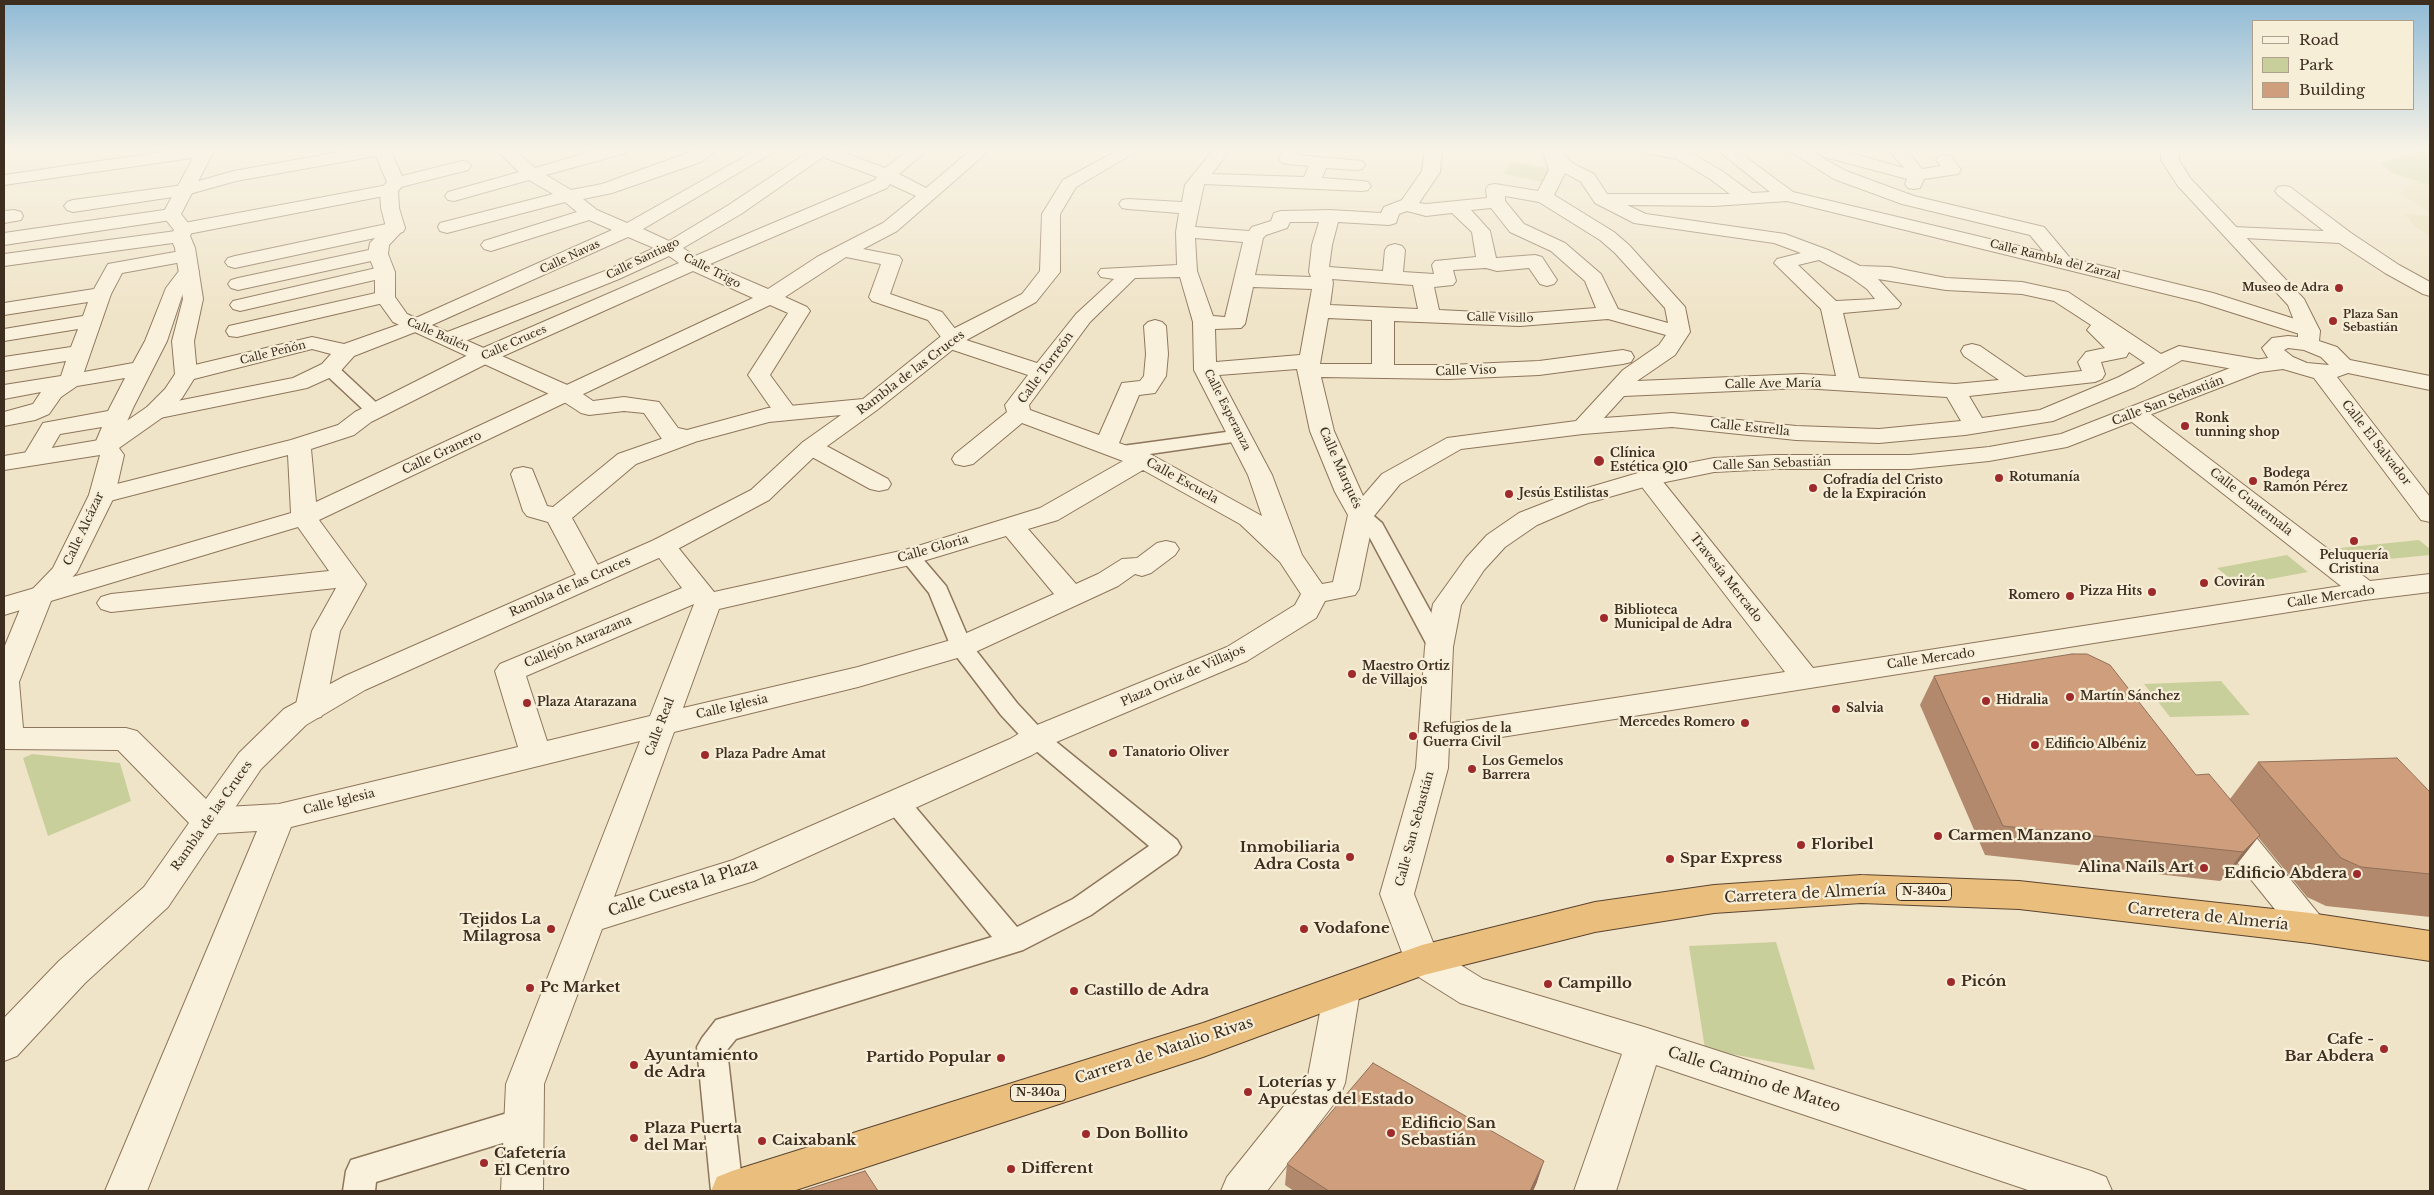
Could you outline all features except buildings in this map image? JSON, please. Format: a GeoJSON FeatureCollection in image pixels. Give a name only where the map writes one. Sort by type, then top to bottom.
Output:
{"type":"FeatureCollection","features":[{"type":"Feature","properties":{"kind":"highway","name":"Carretera de Almería"},"geometry":{"type":"LineString","coordinates":[[1422,960],[1604,916],[1714,898],[1861,889],[2019,895],[2310,928],[2430,946]]}},
{"type":"Feature","properties":{"kind":"highway","name":"Carrera de Natalio Rivas"},"geometry":{"type":"LineString","coordinates":[[732,1191],[1203,1040],[1342,991],[1422,960]]}},
{"type":"Feature","properties":{"kind":"street"},"geometry":{"type":"LineString","coordinates":[[73,206],[78,205]]}},
{"type":"Feature","properties":{"kind":"street"},"geometry":{"type":"LineString","coordinates":[[4,463],[106,446],[155,412],[174,393],[186,374],[183,341],[193,299],[188,264],[178,227],[181,205]]}},
{"type":"Feature","properties":{"kind":"street"},"geometry":{"type":"LineString","coordinates":[[4,260],[178,227],[271,205]]}},
{"type":"Feature","properties":{"kind":"street"},"geometry":{"type":"LineString","coordinates":[[392,205],[396,228]]}},
{"type":"Feature","properties":{"kind":"street"},"geometry":{"type":"LineString","coordinates":[[447,227],[534,205]]}},
{"type":"Feature","properties":{"kind":"street","name":"Calle Trigo"},"geometry":{"type":"LineString","coordinates":[[579,205],[590,214],[670,248],[695,265],[800,311],[759,375],[786,413]]}},
{"type":"Feature","properties":{"kind":"street","name":"Calle Navas"},"geometry":{"type":"LineString","coordinates":[[416,325],[628,230],[673,205]]}},
{"type":"Feature","properties":{"kind":"street","name":"Calle Santiago"},"geometry":{"type":"LineString","coordinates":[[450,339],[612,275],[670,248],[741,205]]}},
{"type":"Feature","properties":{"kind":"street","name":"Calle Cruces"},"geometry":{"type":"LineString","coordinates":[[102,495],[300,445],[346,430],[375,411],[484,356],[831,205]]}},
{"type":"Feature","properties":{"kind":"street","name":"Calle Granero"},"geometry":{"type":"LineString","coordinates":[[4,606],[304,517],[566,393],[690,337],[768,298],[834,256],[890,227],[916,205]]}},
{"type":"Feature","properties":{"kind":"street","name":"Rambla de las Cruces"},"geometry":{"type":"LineString","coordinates":[[4,1044],[72,972],[156,897],[250,761],[295,717],[355,683],[663,546],[760,495],[811,447],[868,405],[951,339],[1029,298],[1050,272],[1051,214],[1057,205]]}},
{"type":"Feature","properties":{"kind":"street"},"geometry":{"type":"LineString","coordinates":[[1140,205],[1189,208]]}},
{"type":"Feature","properties":{"kind":"street","name":"Calle Esperanza"},"geometry":{"type":"LineString","coordinates":[[1190,205],[1185,232],[1187,271],[1196,290],[1204,322],[1205,370],[1260,475],[1289,556]]}},
{"type":"Feature","properties":{"kind":"street"},"geometry":{"type":"LineString","coordinates":[[1204,322],[1234,324],[1254,237],[1259,231],[1280,224],[1281,217],[1330,216],[1389,219],[1391,211],[1407,205]]}},
{"type":"Feature","properties":{"kind":"street"},"geometry":{"type":"LineString","coordinates":[[1410,205],[1414,208],[1426,210],[1458,208],[1464,205]]}},
{"type":"Feature","properties":{"kind":"street"},"geometry":{"type":"LineString","coordinates":[[1505,205],[1517,228],[1558,247],[1594,278],[1608,313]]}},
{"type":"Feature","properties":{"kind":"street"},"geometry":{"type":"LineString","coordinates":[[1557,205],[1607,236],[1650,278],[1674,307],[1679,322],[1679,332],[1667,350],[1631,375],[1584,427]]}},
{"type":"Feature","properties":{"kind":"street"},"geometry":{"type":"LineString","coordinates":[[1614,205],[1641,219],[1778,238],[1820,254],[1856,272],[1874,285],[1891,304],[1832,307]]}},
{"type":"Feature","properties":{"kind":"street","name":"Calle Rambla del Zarzal"},"geometry":{"type":"LineString","coordinates":[[1824,205],[2206,297],[2309,338],[2340,361],[2331,368]]}},
{"type":"Feature","properties":{"kind":"street"},"geometry":{"type":"LineString","coordinates":[[1928,205],[2037,231],[2063,262]]}},
{"type":"Feature","properties":{"kind":"street"},"geometry":{"type":"LineString","coordinates":[[2206,205],[2298,303],[2309,338],[2275,345],[2273,348],[2274,352],[2284,362],[2302,369],[2331,368],[2430,383]]}},
{"type":"Feature","properties":{"kind":"street"},"geometry":{"type":"LineString","coordinates":[[2302,205],[2344,237],[2392,269],[2426,287]]}},
{"type":"Feature","properties":{"kind":"street"},"geometry":{"type":"LineString","coordinates":[[1458,208],[1482,231],[1486,262]]}},
{"type":"Feature","properties":{"kind":"street"},"geometry":{"type":"LineString","coordinates":[[491,245],[590,214]]}},
{"type":"Feature","properties":{"kind":"street","name":"Calle Marqués"},"geometry":{"type":"LineString","coordinates":[[1330,216],[1322,245],[1318,312],[1308,366],[1322,431],[1348,492],[1361,515]]}},
{"type":"Feature","properties":{"kind":"street"},"geometry":{"type":"LineString","coordinates":[[1558,247],[1668,223]]}},
{"type":"Feature","properties":{"kind":"street"},"geometry":{"type":"LineString","coordinates":[[4,239],[178,227]]}},
{"type":"Feature","properties":{"kind":"street"},"geometry":{"type":"LineString","coordinates":[[235,262],[396,228]]}},
{"type":"Feature","properties":{"kind":"street"},"geometry":{"type":"LineString","coordinates":[[237,331],[385,297],[380,243],[396,228]]}},
{"type":"Feature","properties":{"kind":"street"},"geometry":{"type":"LineString","coordinates":[[1185,232],[1254,237]]}},
{"type":"Feature","properties":{"kind":"street"},"geometry":{"type":"LineString","coordinates":[[2233,233],[2344,237]]}},
{"type":"Feature","properties":{"kind":"street"},"geometry":{"type":"LineString","coordinates":[[1392,278],[1394,250]]}},
{"type":"Feature","properties":{"kind":"street"},"geometry":{"type":"LineString","coordinates":[[1820,254],[1784,263],[1832,307],[1849,385]]}},
{"type":"Feature","properties":{"kind":"street"},"geometry":{"type":"LineString","coordinates":[[834,256],[892,260],[879,297],[936,316],[951,339],[1042,372]]}},
{"type":"Feature","properties":{"kind":"street"},"geometry":{"type":"LineString","coordinates":[[2028,289],[2043,257]]}},
{"type":"Feature","properties":{"kind":"street"},"geometry":{"type":"LineString","coordinates":[[1243,281],[1392,278],[1446,281],[1442,264],[1486,262],[1497,264],[1535,261],[1547,280]]}},
{"type":"Feature","properties":{"kind":"street"},"geometry":{"type":"LineString","coordinates":[[238,284],[381,263]]}},
{"type":"Feature","properties":{"kind":"street"},"geometry":{"type":"LineString","coordinates":[[240,305],[381,263]]}},
{"type":"Feature","properties":{"kind":"street"},"geometry":{"type":"LineString","coordinates":[[4,419],[28,415],[41,409],[53,392],[70,381],[101,294],[115,268],[188,264]]}},
{"type":"Feature","properties":{"kind":"street","name":"Calle Alcázar"},"geometry":{"type":"LineString","coordinates":[[188,264],[172,292],[156,341],[140,369],[106,446],[112,455],[102,495],[64,572],[39,597],[4,682],[6,740],[126,739],[208,821]]}},
{"type":"Feature","properties":{"kind":"street","name":"Calle Torreón"},"geometry":{"type":"LineString","coordinates":[[964,459],[1019,414],[1017,405],[1083,318],[1123,281],[1117,273],[1187,271]]}},
{"type":"Feature","properties":{"kind":"street"},"geometry":{"type":"LineString","coordinates":[[1856,272],[1890,273],[1946,284],[2028,289],[2060,296],[2160,363]]}},
{"type":"Feature","properties":{"kind":"street"},"geometry":{"type":"LineString","coordinates":[[1422,280],[1430,316]]}},
{"type":"Feature","properties":{"kind":"street"},"geometry":{"type":"LineString","coordinates":[[4,309],[101,294]]}},
{"type":"Feature","properties":{"kind":"street","name":"Calle Bailén"},"geometry":{"type":"LineString","coordinates":[[385,297],[400,318],[566,393],[589,408],[624,404],[652,407],[670,434],[687,437]]}},
{"type":"Feature","properties":{"kind":"street","name":"Calle Visillo"},"geometry":{"type":"LineString","coordinates":[[1318,312],[1520,320],[1608,313],[1679,332]]}},
{"type":"Feature","properties":{"kind":"street","name":"Calle Ave María"},"geometry":{"type":"LineString","coordinates":[[1620,389],[1802,381],[1955,391],[2087,377],[2094,374],[2089,362],[2094,357],[2118,352],[2118,348],[2093,325],[2086,313]]}},
{"type":"Feature","properties":{"kind":"street"},"geometry":{"type":"LineString","coordinates":[[1382,372],[1384,314]]}},
{"type":"Feature","properties":{"kind":"street"},"geometry":{"type":"LineString","coordinates":[[4,335],[91,321]]}},
{"type":"Feature","properties":{"kind":"street"},"geometry":{"type":"LineString","coordinates":[[155,412],[299,383],[330,369],[346,351],[416,325]]}},
{"type":"Feature","properties":{"kind":"street"},"geometry":{"type":"LineString","coordinates":[[1155,326],[1157,354],[1155,376],[1147,388],[1130,388],[1124,453],[1241,436]]}},
{"type":"Feature","properties":{"kind":"street","name":"Calle Peñón"},"geometry":{"type":"LineString","coordinates":[[186,374],[312,343],[346,351]]}},
{"type":"Feature","properties":{"kind":"street"},"geometry":{"type":"LineString","coordinates":[[1972,351],[2020,384]]}},
{"type":"Feature","properties":{"kind":"street"},"geometry":{"type":"LineString","coordinates":[[4,364],[80,352]]}},
{"type":"Feature","properties":{"kind":"street","name":"Calle Estrella"},"geometry":{"type":"LineString","coordinates":[[1315,594],[1345,589],[1361,515],[1391,479],[1455,443],[1584,427],[1672,420],[1796,433],[1879,436],[1975,426],[2045,416],[2127,382],[2179,353],[2256,366]]}},
{"type":"Feature","properties":{"kind":"street","name":"Calle Viso"},"geometry":{"type":"LineString","coordinates":[[1205,370],[1308,366],[1382,372],[1449,372],[1540,368],[1623,356]]}},
{"type":"Feature","properties":{"kind":"street","name":"Calle San Sebastián"},"geometry":{"type":"LineString","coordinates":[[1422,960],[1397,894],[1432,768],[1432,737],[1438,647],[1447,604],[1475,564],[1496,541],[1528,519],[1579,498],[1647,478],[1714,465],[1774,462],[1910,462],[1989,454],[2068,440],[2256,366],[2284,362]]}},
{"type":"Feature","properties":{"kind":"street","name":"Calle El Salvador"},"geometry":{"type":"LineString","coordinates":[[2331,368],[2430,514]]}},
{"type":"Feature","properties":{"kind":"street"},"geometry":{"type":"LineString","coordinates":[[4,392],[140,369]]}},
{"type":"Feature","properties":{"kind":"street"},"geometry":{"type":"LineString","coordinates":[[330,369],[375,411]]}},
{"type":"Feature","properties":{"kind":"street"},"geometry":{"type":"LineString","coordinates":[[1955,391],[1975,426]]}},
{"type":"Feature","properties":{"kind":"street"},"geometry":{"type":"LineString","coordinates":[[558,516],[627,459],[687,437],[768,415],[868,405]]}},
{"type":"Feature","properties":{"kind":"street","name":"Calle Escuela"},"geometry":{"type":"LineString","coordinates":[[1019,414],[1124,453],[1249,518],[1289,556],[1315,594]]}},
{"type":"Feature","properties":{"kind":"street","name":"Calle Guatemala"},"geometry":{"type":"LineString","coordinates":[[2136,414],[2365,591]]}},
{"type":"Feature","properties":{"kind":"street"},"geometry":{"type":"LineString","coordinates":[[34,458],[51,428],[117,418]]}},
{"type":"Feature","properties":{"kind":"street"},"geometry":{"type":"LineString","coordinates":[[300,445],[304,517],[352,584],[326,631],[310,709]]}},
{"type":"Feature","properties":{"kind":"street"},"geometry":{"type":"LineString","coordinates":[[811,447],[879,484]]}},
{"type":"Feature","properties":{"kind":"street","name":"Calle Gloria"},"geometry":{"type":"LineString","coordinates":[[704,597],[910,557],[1049,514],[1124,453]]}},
{"type":"Feature","properties":{"kind":"street"},"geometry":{"type":"LineString","coordinates":[[523,474],[536,511],[558,516],[591,578]]}},
{"type":"Feature","properties":{"kind":"street","name":"Travesía Mercado"},"geometry":{"type":"LineString","coordinates":[[1647,478],[1805,678]]}},
{"type":"Feature","properties":{"kind":"street"},"geometry":{"type":"LineString","coordinates":[[1361,515],[1372,523],[1438,647]]}},
{"type":"Feature","properties":{"kind":"street"},"geometry":{"type":"LineString","coordinates":[[1012,526],[1041,563],[1072,596]]}},
{"type":"Feature","properties":{"kind":"street"},"geometry":{"type":"LineString","coordinates":[[663,546],[704,597]]}},
{"type":"Feature","properties":{"kind":"street","name":"Calle Iglesia"},"geometry":{"type":"LineString","coordinates":[[208,821],[279,817],[858,677],[961,647],[1108,580],[1131,565],[1142,567],[1166,549]]}},
{"type":"Feature","properties":{"kind":"street"},"geometry":{"type":"LineString","coordinates":[[727,1191],[712,1048],[726,1029],[1013,942],[1082,907],[1168,847],[1036,738],[1009,709],[961,647],[939,591],[910,557]]}},
{"type":"Feature","properties":{"kind":"street"},"geometry":{"type":"LineString","coordinates":[[111,603],[347,578]]}},
{"type":"Feature","properties":{"kind":"street","name":"Calle Mercado"},"geometry":{"type":"LineString","coordinates":[[1432,737],[2365,591],[2430,583]]}},
{"type":"Feature","properties":{"kind":"street","name":"Plaza Ortiz de Villajos"},"geometry":{"type":"LineString","coordinates":[[1036,738],[1237,654],[1306,611],[1315,594]]}},
{"type":"Feature","properties":{"kind":"street","name":"Calle Real"},"geometry":{"type":"LineString","coordinates":[[588,919],[661,724],[704,597]]}},
{"type":"Feature","properties":{"kind":"street","name":"Callejón Atarazana"},"geometry":{"type":"LineString","coordinates":[[536,754],[510,671],[704,597]]}},
{"type":"Feature","properties":{"kind":"street"},"geometry":{"type":"LineString","coordinates":[[2074,638],[2097,666]]}},
{"type":"Feature","properties":{"kind":"street","name":"Calle Cuesta la Plaza"},"geometry":{"type":"LineString","coordinates":[[588,919],[742,871],[1021,747],[1036,738]]}},
{"type":"Feature","properties":{"kind":"street"},"geometry":{"type":"LineString","coordinates":[[2207,801],[2310,928]]}},
{"type":"Feature","properties":{"kind":"street"},"geometry":{"type":"LineString","coordinates":[[897,803],[1013,942]]}},
{"type":"Feature","properties":{"kind":"street"},"geometry":{"type":"LineString","coordinates":[[126,1191],[279,817]]}},
{"type":"Feature","properties":{"kind":"street"},"geometry":{"type":"LineString","coordinates":[[522,1191],[525,1084],[588,919]]}},
{"type":"Feature","properties":{"kind":"street","name":"Calle Camino de Mateo"},"geometry":{"type":"LineString","coordinates":[[1422,960],[1473,992],[1644,1044],[2091,1191]]}},
{"type":"Feature","properties":{"kind":"street"},"geometry":{"type":"LineString","coordinates":[[1242,1191],[1326,1082],[1342,991]]}},
{"type":"Feature","properties":{"kind":"street"},"geometry":{"type":"LineString","coordinates":[[1595,1191],[1644,1044]]}},
{"type":"Feature","properties":{"kind":"street"},"geometry":{"type":"LineString","coordinates":[[359,1191],[362,1171],[524,1124]]}},
{"type":"Feature","properties":{"kind":"shaded area"},"geometry":{"type":"Polygon","coordinates":[[[2418,205],[2430,205],[2430,212],[2418,205]]]}},
{"type":"Feature","properties":{"kind":"shaded area"},"geometry":{"type":"Polygon","coordinates":[[[2404,214],[2430,216],[2430,236],[2416,227],[2404,214]]]}},
{"type":"Feature","properties":{"kind":"green space"},"geometry":{"type":"Polygon","coordinates":[[[2419,540],[2430,549],[2430,555],[2358,562],[2340,548],[2419,540]]]}},
{"type":"Feature","properties":{"kind":"green space"},"geometry":{"type":"Polygon","coordinates":[[[2287,555],[2308,572],[2238,585],[2217,568],[2287,555]]]}},
{"type":"Feature","properties":{"kind":"green space"},"geometry":{"type":"Polygon","coordinates":[[[2221,681],[2250,715],[2170,717],[2144,684],[2221,681]]]}},
{"type":"Feature","properties":{"kind":"green space"},"geometry":{"type":"Polygon","coordinates":[[[32,754],[120,763],[131,801],[48,836],[23,758],[32,754]]]}},
{"type":"Feature","properties":{"kind":"green space"},"geometry":{"type":"Polygon","coordinates":[[[1776,942],[1815,1070],[1705,1049],[1689,946],[1776,942]]]}},
{"type":"Feature","properties":{"kind":"place","name":"Museo de Adra"},"geometry":{"type":"Point","coordinates":[2339,288]}},
{"type":"Feature","properties":{"kind":"place","name":"Plaza San Sebastián"},"geometry":{"type":"Point","coordinates":[2333,321]}},
{"type":"Feature","properties":{"kind":"place","name":"Ronk tunning shop"},"geometry":{"type":"Point","coordinates":[2185,426]}},
{"type":"Feature","properties":{"kind":"place","name":"Clínica Estética Q10"},"geometry":{"type":"Point","coordinates":[1599,461]}},
{"type":"Feature","properties":{"kind":"place","name":"Rotumanía"},"geometry":{"type":"Point","coordinates":[1999,478]}},
{"type":"Feature","properties":{"kind":"place","name":"Bodega Ramón Pérez"},"geometry":{"type":"Point","coordinates":[2253,481]}},
{"type":"Feature","properties":{"kind":"place","name":"Cofradía del Cristo de la Expiración"},"geometry":{"type":"Point","coordinates":[1813,488]}},
{"type":"Feature","properties":{"kind":"place","name":"Jesús Estilistas"},"geometry":{"type":"Point","coordinates":[1509,494]}},
{"type":"Feature","properties":{"kind":"place","name":"Peluquería Cristina"},"geometry":{"type":"Point","coordinates":[2354,541]}},
{"type":"Feature","properties":{"kind":"place","name":"Covirán"},"geometry":{"type":"Point","coordinates":[2204,583]}},
{"type":"Feature","properties":{"kind":"place","name":"Pizza Hits"},"geometry":{"type":"Point","coordinates":[2152,592]}},
{"type":"Feature","properties":{"kind":"place","name":"Romero"},"geometry":{"type":"Point","coordinates":[2070,596]}},
{"type":"Feature","properties":{"kind":"place","name":"Biblioteca Municipal de Adra"},"geometry":{"type":"Point","coordinates":[1604,618]}},
{"type":"Feature","properties":{"kind":"place","name":"Maestro Ortiz de Villajos"},"geometry":{"type":"Point","coordinates":[1352,674]}},
{"type":"Feature","properties":{"kind":"place","name":"Martín Sánchez"},"geometry":{"type":"Point","coordinates":[2070,697]}},
{"type":"Feature","properties":{"kind":"place","name":"Hidralia"},"geometry":{"type":"Point","coordinates":[1986,701]}},
{"type":"Feature","properties":{"kind":"place","name":"Plaza Atarazana"},"geometry":{"type":"Point","coordinates":[527,703]}},
{"type":"Feature","properties":{"kind":"place","name":"Salvia"},"geometry":{"type":"Point","coordinates":[1836,709]}},
{"type":"Feature","properties":{"kind":"place","name":"Mercedes Romero"},"geometry":{"type":"Point","coordinates":[1745,723]}},
{"type":"Feature","properties":{"kind":"place","name":"Refugios de la Guerra Civil"},"geometry":{"type":"Point","coordinates":[1413,736]}},
{"type":"Feature","properties":{"kind":"place","name":"Edificio Albéniz"},"geometry":{"type":"Point","coordinates":[2035,745]}},
{"type":"Feature","properties":{"kind":"place","name":"Tanatorio Oliver"},"geometry":{"type":"Point","coordinates":[1113,753]}},
{"type":"Feature","properties":{"kind":"place","name":"Plaza Padre Amat"},"geometry":{"type":"Point","coordinates":[705,755]}},
{"type":"Feature","properties":{"kind":"place","name":"Los Gemelos Barrera"},"geometry":{"type":"Point","coordinates":[1472,769]}},
{"type":"Feature","properties":{"kind":"place","name":"Carmen Manzano"},"geometry":{"type":"Point","coordinates":[1938,836]}},
{"type":"Feature","properties":{"kind":"place","name":"Floribel"},"geometry":{"type":"Point","coordinates":[1801,845]}},
{"type":"Feature","properties":{"kind":"place","name":"Inmobiliaria Adra Costa"},"geometry":{"type":"Point","coordinates":[1350,857]}},
{"type":"Feature","properties":{"kind":"place","name":"Spar Express"},"geometry":{"type":"Point","coordinates":[1670,859]}},
{"type":"Feature","properties":{"kind":"place","name":"Alina Nails Art"},"geometry":{"type":"Point","coordinates":[2204,868]}},
{"type":"Feature","properties":{"kind":"place","name":"Edificio Abdera"},"geometry":{"type":"Point","coordinates":[2357,874]}},
{"type":"Feature","properties":{"kind":"place","name":"Tejidos La Milagrosa"},"geometry":{"type":"Point","coordinates":[551,929]}},
{"type":"Feature","properties":{"kind":"place","name":"Vodafone"},"geometry":{"type":"Point","coordinates":[1304,929]}},
{"type":"Feature","properties":{"kind":"place","name":"Picón"},"geometry":{"type":"Point","coordinates":[1951,982]}},
{"type":"Feature","properties":{"kind":"place","name":"Campillo"},"geometry":{"type":"Point","coordinates":[1548,984]}},
{"type":"Feature","properties":{"kind":"place","name":"Pc Market"},"geometry":{"type":"Point","coordinates":[530,988]}},
{"type":"Feature","properties":{"kind":"place","name":"Castillo de Adra"},"geometry":{"type":"Point","coordinates":[1074,991]}},
{"type":"Feature","properties":{"kind":"place","name":"Cafe - Bar Abdera"},"geometry":{"type":"Point","coordinates":[2384,1049]}},
{"type":"Feature","properties":{"kind":"place","name":"Partido Popular"},"geometry":{"type":"Point","coordinates":[1001,1058]}},
{"type":"Feature","properties":{"kind":"place","name":"Ayuntamiento de Adra"},"geometry":{"type":"Point","coordinates":[634,1065]}},
{"type":"Feature","properties":{"kind":"place","name":"Loterías y Apuestas del Estado"},"geometry":{"type":"Point","coordinates":[1248,1092]}},
{"type":"Feature","properties":{"kind":"place","name":"Edificio San Sebastián"},"geometry":{"type":"Point","coordinates":[1391,1133]}},
{"type":"Feature","properties":{"kind":"place","name":"Don Bollito"},"geometry":{"type":"Point","coordinates":[1086,1134]}},
{"type":"Feature","properties":{"kind":"place","name":"Plaza Puerta del Mar"},"geometry":{"type":"Point","coordinates":[634,1138]}},
{"type":"Feature","properties":{"kind":"place","name":"Caixabank"},"geometry":{"type":"Point","coordinates":[762,1141]}},
{"type":"Feature","properties":{"kind":"place","name":"Cafetería El Centro"},"geometry":{"type":"Point","coordinates":[484,1163]}},
{"type":"Feature","properties":{"kind":"place","name":"Different"},"geometry":{"type":"Point","coordinates":[1011,1169]}}]}
